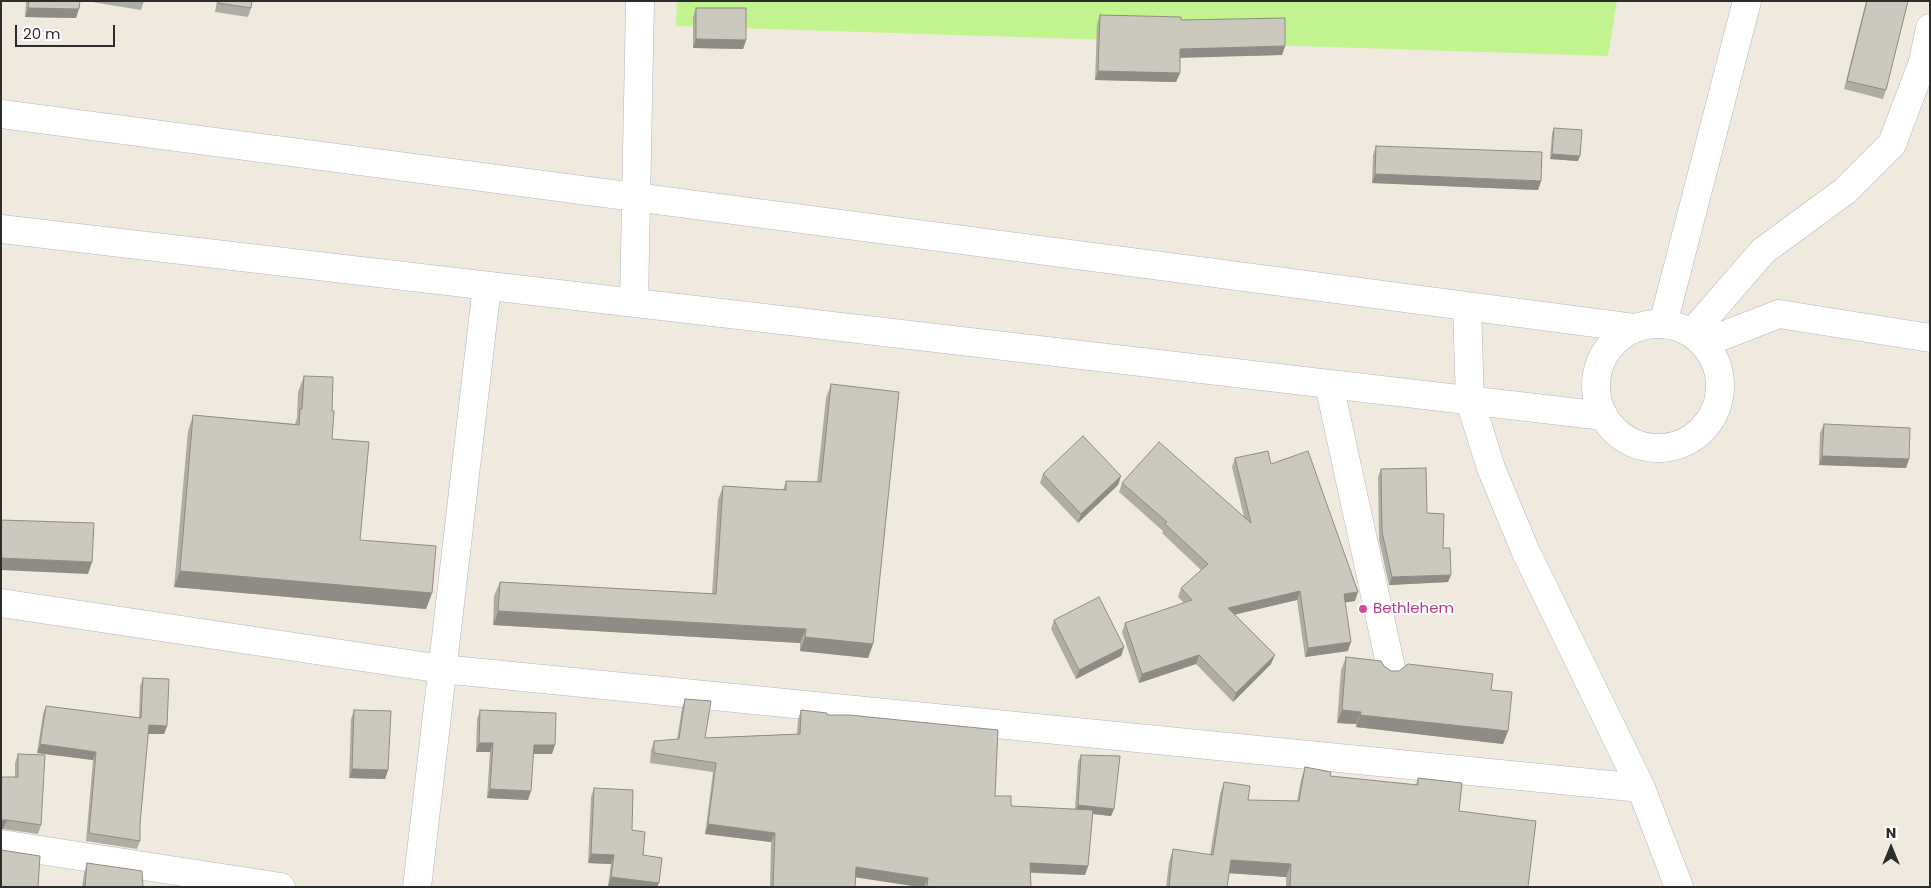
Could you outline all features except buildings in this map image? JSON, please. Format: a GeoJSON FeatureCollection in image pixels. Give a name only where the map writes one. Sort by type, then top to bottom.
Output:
{"type":"FeatureCollection","features":[{"type":"Feature","properties":{"kind":"street"},"geometry":{"type":"LineString","coordinates":[[634,303],[640,1]]}},
{"type":"Feature","properties":{"kind":"street"},"geometry":{"type":"LineString","coordinates":[[1664,324],[1746,1]]}},
{"type":"Feature","properties":{"kind":"street"},"geometry":{"type":"LineString","coordinates":[[1698,338],[1763,251],[1845,191],[1892,144],[1923,62],[1930,28]]}},
{"type":"Feature","properties":{"kind":"street"},"geometry":{"type":"LineString","coordinates":[[1,114],[1634,328]]}},
{"type":"Feature","properties":{"kind":"street"},"geometry":{"type":"LineString","coordinates":[[1,229],[1604,416]]}},
{"type":"Feature","properties":{"kind":"street"},"geometry":{"type":"LineString","coordinates":[[417,887],[487,286]]}},
{"type":"Feature","properties":{"kind":"street"},"geometry":{"type":"LineString","coordinates":[[1467,306],[1470,401],[1491,468],[1511,518],[1641,788],[1679,887]]}},
{"type":"Feature","properties":{"kind":"street"},"geometry":{"type":"LineString","coordinates":[[1698,338],[1779,314],[1930,338]]}},
{"type":"Feature","properties":{"kind":"street"},"geometry":{"type":"LineString","coordinates":[[1649,324],[1664,324],[1679,326],[1698,338],[1713,355],[1719,369],[1721,384],[1720,398],[1715,413],[1707,425],[1695,436],[1668,448],[1645,446],[1624,438],[1612,428],[1598,402],[1595,387],[1599,365],[1610,346],[1621,335],[1634,328],[1649,324]]}},
{"type":"Feature","properties":{"kind":"street"},"geometry":{"type":"LineString","coordinates":[[1328,384],[1391,668]]}},
{"type":"Feature","properties":{"kind":"street"},"geometry":{"type":"LineString","coordinates":[[1,603],[442,669],[1641,788]]}},
{"type":"Feature","properties":{"kind":"street"},"geometry":{"type":"LineString","coordinates":[[1,844],[277,886]]}},
{"type":"Feature","properties":{"kind":"green space"},"geometry":{"type":"Polygon","coordinates":[[[677,1],[1617,1],[1608,56],[676,26],[677,1]]]}},
{"type":"Feature","properties":{"kind":"place","name":"Bethlehem"},"geometry":{"type":"Point","coordinates":[1363,609]}}]}
